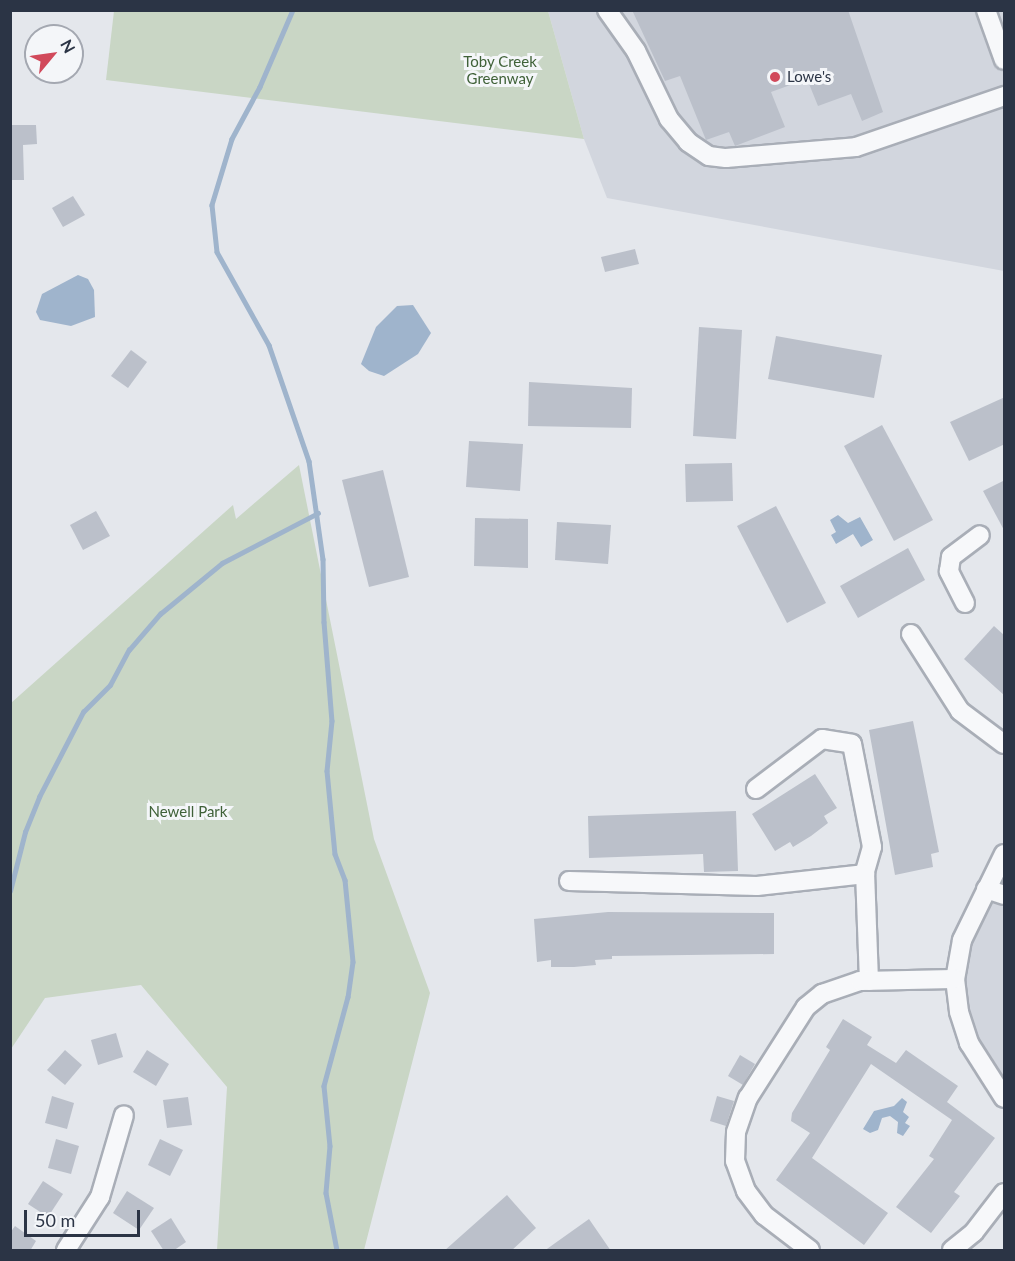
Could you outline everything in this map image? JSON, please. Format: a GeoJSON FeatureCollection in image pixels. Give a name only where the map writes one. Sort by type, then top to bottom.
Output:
{"type":"FeatureCollection","features":[{"type":"Feature","properties":{"kind":"street"},"geometry":{"type":"LineString","coordinates":[[607,10],[636,51],[669,119],[688,142],[709,156],[726,158],[855,147],[1005,96]]}},
{"type":"Feature","properties":{"kind":"street"},"geometry":{"type":"LineString","coordinates":[[986,10],[1005,60]]}},
{"type":"Feature","properties":{"kind":"street"},"geometry":{"type":"LineString","coordinates":[[965,603],[949,571],[951,556],[980,535]]}},
{"type":"Feature","properties":{"kind":"street"},"geometry":{"type":"LineString","coordinates":[[911,634],[960,711],[1005,744]]}},
{"type":"Feature","properties":{"kind":"street"},"geometry":{"type":"LineString","coordinates":[[756,789],[822,739],[852,744],[872,847],[865,874],[869,981]]}},
{"type":"Feature","properties":{"kind":"street"},"geometry":{"type":"LineString","coordinates":[[1005,854],[962,940],[955,980],[959,1012],[969,1042],[1005,1098]]}},
{"type":"Feature","properties":{"kind":"street"},"geometry":{"type":"LineString","coordinates":[[569,880],[757,885],[865,874]]}},
{"type":"Feature","properties":{"kind":"street"},"geometry":{"type":"LineString","coordinates":[[986,889],[1005,895]]}},
{"type":"Feature","properties":{"kind":"street"},"geometry":{"type":"LineString","coordinates":[[810,1251],[764,1215],[746,1191],[735,1161],[736,1132],[748,1098],[806,1007],[839,986],[869,981],[955,980]]}},
{"type":"Feature","properties":{"kind":"street"},"geometry":{"type":"LineString","coordinates":[[70,1249],[100,1197],[124,1115]]}},
{"type":"Feature","properties":{"kind":"street"},"geometry":{"type":"LineString","coordinates":[[952,1251],[974,1232],[1005,1193]]}},
{"type":"Feature","properties":{"kind":"shaded area"},"geometry":{"type":"Polygon","coordinates":[[[548,11],[1004,11],[1004,271],[607,198],[584,139],[548,11]]]}},
{"type":"Feature","properties":{"kind":"shaded area"},"geometry":{"type":"Polygon","coordinates":[[[1004,867],[1004,1074],[996,1074],[969,1026],[961,966],[972,922],[1004,867]]]}},
{"type":"Feature","properties":{"kind":"green space","name":"Toby Creek Greenway"},"geometry":{"type":"Polygon","coordinates":[[[114,11],[548,11],[584,139],[106,80],[114,11]]]}},
{"type":"Feature","properties":{"kind":"green space","name":"Newell Park"},"geometry":{"type":"Polygon","coordinates":[[[299,465],[374,839],[430,993],[364,1250],[217,1250],[227,1087],[141,985],[45,998],[11,1049],[11,703],[233,505],[236,519],[299,465]]]}},
{"type":"Feature","properties":{"kind":"water"},"geometry":{"type":"Polygon","coordinates":[[[78,275],[88,279],[94,290],[95,317],[71,326],[40,320],[36,312],[42,294],[78,275]]]}},
{"type":"Feature","properties":{"kind":"water"},"geometry":{"type":"Polygon","coordinates":[[[413,305],[431,333],[418,354],[384,376],[369,371],[361,364],[376,327],[397,306],[413,305]]]}},
{"type":"Feature","properties":{"kind":"water"},"geometry":{"type":"Polygon","coordinates":[[[838,515],[848,523],[860,517],[873,540],[861,547],[853,534],[836,544],[831,535],[836,532],[830,520],[838,515]]]}},
{"type":"Feature","properties":{"kind":"water"},"geometry":{"type":"Polygon","coordinates":[[[902,1098],[907,1102],[903,1112],[909,1117],[905,1123],[910,1126],[903,1136],[897,1133],[898,1122],[890,1116],[882,1118],[878,1130],[870,1133],[863,1129],[874,1111],[894,1106],[902,1098]]]}},
{"type":"Feature","properties":{"kind":"building","name":"Lowe's"},"geometry":{"type":"Polygon","coordinates":[[[632,10],[848,10],[883,112],[862,121],[851,94],[818,106],[807,79],[771,92],[785,127],[735,146],[729,132],[706,140],[680,76],[665,81],[632,10]]]}},
{"type":"Feature","properties":{"kind":"building"},"geometry":{"type":"Polygon","coordinates":[[[10,125],[36,125],[37,144],[23,145],[24,180],[10,180],[10,125]]]}},
{"type":"Feature","properties":{"kind":"building"},"geometry":{"type":"Polygon","coordinates":[[[73,196],[85,215],[63,227],[52,208],[73,196]]]}},
{"type":"Feature","properties":{"kind":"building"},"geometry":{"type":"Polygon","coordinates":[[[635,249],[639,264],[605,272],[601,257],[635,249]]]}},
{"type":"Feature","properties":{"kind":"building"},"geometry":{"type":"Polygon","coordinates":[[[699,327],[742,330],[736,439],[693,436],[699,327]]]}},
{"type":"Feature","properties":{"kind":"building"},"geometry":{"type":"Polygon","coordinates":[[[776,336],[882,355],[874,398],[768,379],[776,336]]]}},
{"type":"Feature","properties":{"kind":"building"},"geometry":{"type":"Polygon","coordinates":[[[131,350],[147,362],[128,388],[111,376],[131,350]]]}},
{"type":"Feature","properties":{"kind":"building"},"geometry":{"type":"Polygon","coordinates":[[[529,382],[632,388],[631,428],[528,426],[529,382]]]}},
{"type":"Feature","properties":{"kind":"building"},"geometry":{"type":"Polygon","coordinates":[[[1005,397],[1005,444],[969,461],[950,422],[1005,397]]]}},
{"type":"Feature","properties":{"kind":"building"},"geometry":{"type":"Polygon","coordinates":[[[882,425],[933,520],[894,541],[844,446],[882,425]]]}},
{"type":"Feature","properties":{"kind":"building"},"geometry":{"type":"Polygon","coordinates":[[[469,441],[523,444],[520,491],[466,487],[469,441]]]}},
{"type":"Feature","properties":{"kind":"building"},"geometry":{"type":"Polygon","coordinates":[[[732,463],[733,501],[686,502],[685,464],[732,463]]]}},
{"type":"Feature","properties":{"kind":"building"},"geometry":{"type":"Polygon","coordinates":[[[383,470],[409,577],[369,587],[342,480],[383,470]]]}},
{"type":"Feature","properties":{"kind":"building"},"geometry":{"type":"Polygon","coordinates":[[[1005,480],[1005,532],[983,491],[1005,480]]]}},
{"type":"Feature","properties":{"kind":"building"},"geometry":{"type":"Polygon","coordinates":[[[776,506],[826,603],[787,623],[737,526],[776,506]]]}},
{"type":"Feature","properties":{"kind":"building"},"geometry":{"type":"Polygon","coordinates":[[[96,511],[110,536],[83,550],[70,525],[96,511]]]}},
{"type":"Feature","properties":{"kind":"building"},"geometry":{"type":"Polygon","coordinates":[[[475,518],[528,519],[528,568],[474,566],[475,518]]]}},
{"type":"Feature","properties":{"kind":"building"},"geometry":{"type":"Polygon","coordinates":[[[557,522],[611,525],[608,564],[555,560],[557,522]]]}},
{"type":"Feature","properties":{"kind":"building"},"geometry":{"type":"Polygon","coordinates":[[[908,548],[925,580],[858,618],[840,586],[908,548]]]}},
{"type":"Feature","properties":{"kind":"building"},"geometry":{"type":"Polygon","coordinates":[[[994,626],[1005,636],[1005,696],[964,659],[994,626]]]}},
{"type":"Feature","properties":{"kind":"building"},"geometry":{"type":"Polygon","coordinates":[[[913,721],[939,852],[931,854],[933,867],[895,875],[869,730],[913,721]]]}},
{"type":"Feature","properties":{"kind":"building"},"geometry":{"type":"Polygon","coordinates":[[[815,774],[837,808],[824,816],[828,823],[811,836],[793,847],[790,842],[775,851],[752,814],[815,774]]]}},
{"type":"Feature","properties":{"kind":"building"},"geometry":{"type":"Polygon","coordinates":[[[736,811],[738,871],[704,872],[703,854],[589,858],[588,816],[736,811]]]}},
{"type":"Feature","properties":{"kind":"building"},"geometry":{"type":"Polygon","coordinates":[[[608,912],[774,913],[774,954],[612,956],[612,959],[595,960],[596,965],[574,967],[551,967],[551,960],[537,962],[534,919],[608,912]]]}},
{"type":"Feature","properties":{"kind":"building"},"geometry":{"type":"Polygon","coordinates":[[[843,1019],[872,1037],[867,1045],[896,1063],[906,1050],[958,1086],[947,1102],[995,1138],[954,1192],[960,1196],[931,1233],[896,1207],[934,1159],[929,1156],[952,1120],[871,1064],[812,1158],[888,1213],[864,1245],[776,1180],[810,1133],[791,1121],[792,1113],[830,1050],[826,1047],[843,1019]]]}},
{"type":"Feature","properties":{"kind":"building"},"geometry":{"type":"Polygon","coordinates":[[[116,1033],[123,1057],[98,1065],[91,1040],[116,1033]]]}},
{"type":"Feature","properties":{"kind":"building"},"geometry":{"type":"Polygon","coordinates":[[[65,1050],[82,1065],[65,1085],[47,1070],[65,1050]]]}},
{"type":"Feature","properties":{"kind":"building"},"geometry":{"type":"Polygon","coordinates":[[[147,1050],[169,1064],[156,1086],[133,1072],[147,1050]]]}},
{"type":"Feature","properties":{"kind":"building"},"geometry":{"type":"Polygon","coordinates":[[[740,1055],[755,1064],[743,1085],[728,1076],[740,1055]]]}},
{"type":"Feature","properties":{"kind":"building"},"geometry":{"type":"Polygon","coordinates":[[[52,1096],[74,1103],[67,1129],[45,1123],[52,1096]]]}},
{"type":"Feature","properties":{"kind":"building"},"geometry":{"type":"Polygon","coordinates":[[[717,1096],[734,1101],[726,1126],[710,1121],[717,1096]]]}},
{"type":"Feature","properties":{"kind":"building"},"geometry":{"type":"Polygon","coordinates":[[[188,1097],[192,1125],[167,1128],[163,1100],[188,1097]]]}},
{"type":"Feature","properties":{"kind":"building"},"geometry":{"type":"Polygon","coordinates":[[[56,1139],[79,1146],[71,1174],[48,1168],[56,1139]]]}},
{"type":"Feature","properties":{"kind":"building"},"geometry":{"type":"Polygon","coordinates":[[[160,1139],[183,1150],[170,1176],[148,1165],[160,1139]]]}},
{"type":"Feature","properties":{"kind":"building"},"geometry":{"type":"Polygon","coordinates":[[[43,1181],[63,1194],[48,1217],[28,1204],[43,1181]]]}},
{"type":"Feature","properties":{"kind":"building"},"geometry":{"type":"Polygon","coordinates":[[[127,1191],[154,1208],[139,1230],[113,1213],[127,1191]]]}},
{"type":"Feature","properties":{"kind":"building"},"geometry":{"type":"Polygon","coordinates":[[[507,1195],[536,1228],[511,1251],[444,1251],[507,1195]]]}},
{"type":"Feature","properties":{"kind":"building"},"geometry":{"type":"Polygon","coordinates":[[[171,1218],[186,1242],[173,1251],[164,1251],[151,1231],[171,1218]]]}},
{"type":"Feature","properties":{"kind":"building"},"geometry":{"type":"Polygon","coordinates":[[[589,1219],[611,1251],[544,1251],[589,1219]]]}},
{"type":"Feature","properties":{"kind":"building"},"geometry":{"type":"Polygon","coordinates":[[[15,1226],[36,1241],[30,1251],[10,1251],[10,1233],[15,1226]]]}},
{"type":"Feature","properties":{"kind":"waterway"},"geometry":{"type":"LineString","coordinates":[[293,10],[260,87],[232,139],[212,205],[217,252],[269,345],[309,461],[323,559],[324,622],[332,721],[327,771],[335,854],[345,880],[353,962],[348,997],[324,1086],[330,1146],[326,1193],[337,1250]]}},
{"type":"Feature","properties":{"kind":"waterway"},"geometry":{"type":"LineString","coordinates":[[10,891],[25,832],[39,797],[83,712],[110,685],[129,650],[160,614],[222,563],[318,513]]}},
{"type":"Feature","properties":{"kind":"place","name":"Lowe's"},"geometry":{"type":"Point","coordinates":[775,77]}}]}
